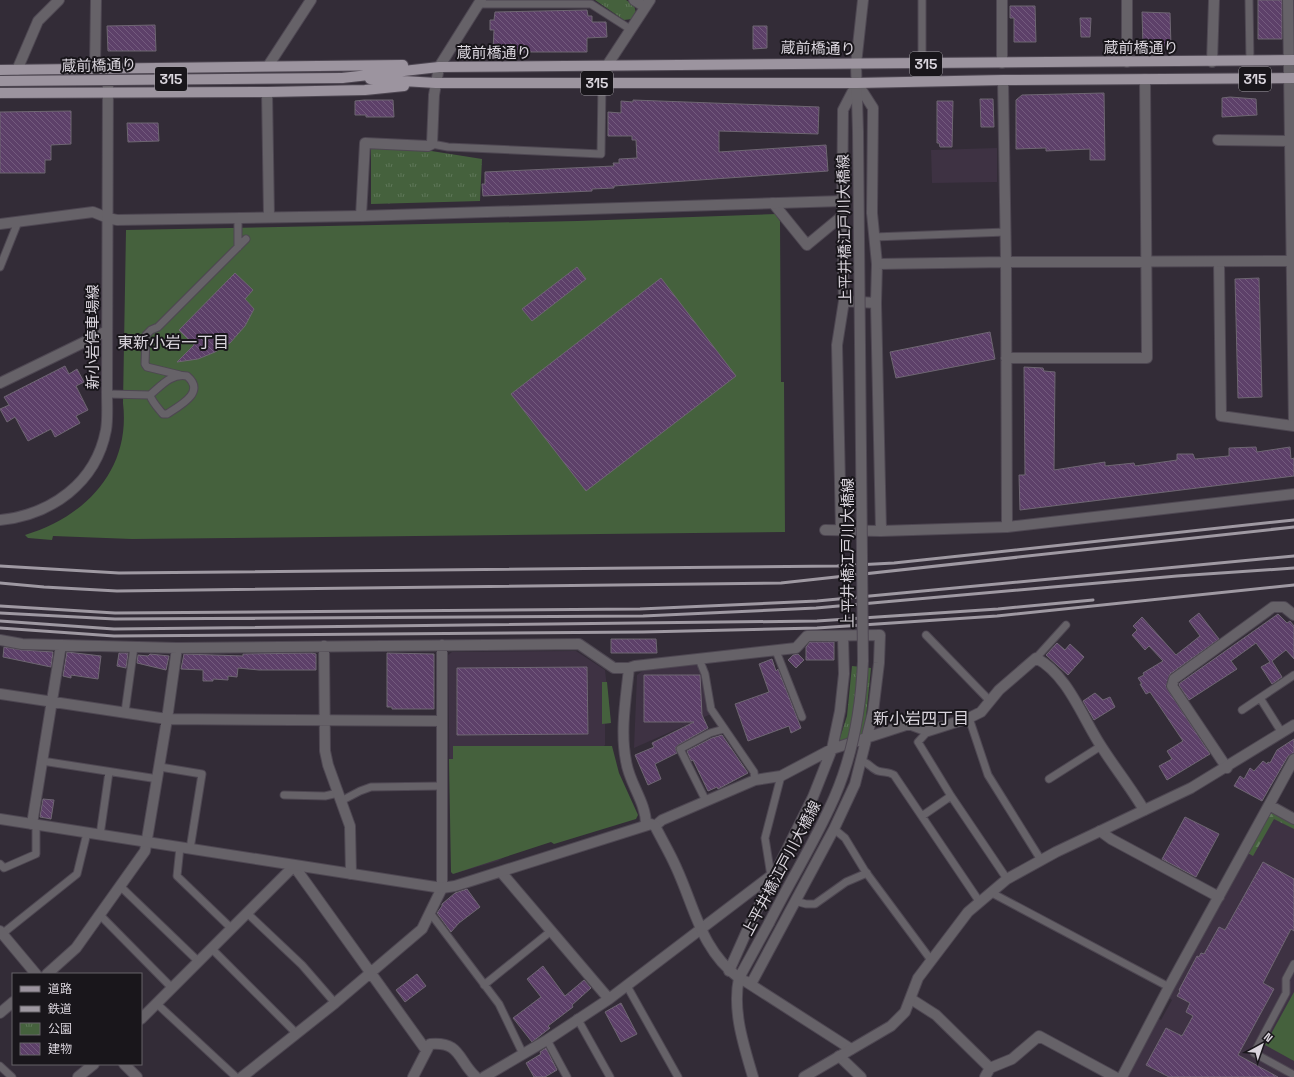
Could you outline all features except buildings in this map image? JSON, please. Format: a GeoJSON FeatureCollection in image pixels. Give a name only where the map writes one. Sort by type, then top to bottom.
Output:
{"type":"FeatureCollection","features":[{"type":"Feature","properties":{"kind":"main road","name":"蔵前橋通り"},"geometry":{"type":"LineString","coordinates":[[342,78],[439,67],[774,63],[922,64],[1212,62],[1291,60]]}},
{"type":"Feature","properties":{"kind":"main road"},"geometry":{"type":"LineString","coordinates":[[0,70],[363,65],[439,67]]}},
{"type":"Feature","properties":{"kind":"main road"},"geometry":{"type":"LineString","coordinates":[[140,94],[135,88],[134,80],[137,72],[144,68]]}},
{"type":"Feature","properties":{"kind":"main road","name":"蔵前橋通り"},"geometry":{"type":"LineString","coordinates":[[0,81],[342,78],[436,83],[857,83],[1003,80],[1292,78]]}},
{"type":"Feature","properties":{"kind":"main road"},"geometry":{"type":"LineString","coordinates":[[0,93],[140,94],[365,90],[436,83]]}},
{"type":"Feature","properties":{"kind":"street"},"geometry":{"type":"LineString","coordinates":[[17,70],[36,25],[59,0]]}},
{"type":"Feature","properties":{"kind":"street"},"geometry":{"type":"LineString","coordinates":[[96,0],[96,68]]}},
{"type":"Feature","properties":{"kind":"street"},"geometry":{"type":"LineString","coordinates":[[268,66],[311,0]]}},
{"type":"Feature","properties":{"kind":"street"},"geometry":{"type":"LineString","coordinates":[[606,66],[647,3],[634,0]]}},
{"type":"Feature","properties":{"kind":"street","name":"上平井橋江戸川大橋線"},"geometry":{"type":"LineString","coordinates":[[752,1077],[738,1019],[737,988],[739,978],[834,797],[848,758],[860,702],[863,661],[858,132],[856,64],[863,0]]}},
{"type":"Feature","properties":{"kind":"street"},"geometry":{"type":"LineString","coordinates":[[1002,0],[1002,63]]}},
{"type":"Feature","properties":{"kind":"street"},"geometry":{"type":"LineString","coordinates":[[1126,0],[1127,62]]}},
{"type":"Feature","properties":{"kind":"street"},"geometry":{"type":"LineString","coordinates":[[1212,62],[1214,0]]}},
{"type":"Feature","properties":{"kind":"street"},"geometry":{"type":"LineString","coordinates":[[1219,262],[1221,416],[1294,426],[1293,261],[1290,141],[1292,78],[1288,0]]}},
{"type":"Feature","properties":{"kind":"street"},"geometry":{"type":"LineString","coordinates":[[361,216],[365,143],[428,146],[432,144],[436,83],[439,67],[480,2]]}},
{"type":"Feature","properties":{"kind":"street","name":"新小岩停車場線"},"geometry":{"type":"LineString","coordinates":[[0,520],[21,517],[46,508],[66,497],[78,485],[92,467],[106,430],[108,68]]}},
{"type":"Feature","properties":{"kind":"street"},"geometry":{"type":"LineString","coordinates":[[1006,358],[1147,358],[1145,79]]}},
{"type":"Feature","properties":{"kind":"street"},"geometry":{"type":"LineString","coordinates":[[1003,80],[1006,232],[1007,527]]}},
{"type":"Feature","properties":{"kind":"street"},"geometry":{"type":"LineString","coordinates":[[841,530],[837,345],[844,301],[842,216],[843,110],[857,83],[873,108],[872,213],[877,264],[876,303],[881,531]]}},
{"type":"Feature","properties":{"kind":"street"},"geometry":{"type":"LineString","coordinates":[[267,92],[269,217]]}},
{"type":"Feature","properties":{"kind":"street"},"geometry":{"type":"LineString","coordinates":[[1218,140],[1290,141]]}},
{"type":"Feature","properties":{"kind":"street"},"geometry":{"type":"LineString","coordinates":[[0,224],[94,212],[117,220],[361,216],[842,200]]}},
{"type":"Feature","properties":{"kind":"street"},"geometry":{"type":"LineString","coordinates":[[773,203],[807,245],[842,216]]}},
{"type":"Feature","properties":{"kind":"street"},"geometry":{"type":"LineString","coordinates":[[877,264],[1293,261]]}},
{"type":"Feature","properties":{"kind":"street"},"geometry":{"type":"LineString","coordinates":[[844,301],[876,303]]}},
{"type":"Feature","properties":{"kind":"street"},"geometry":{"type":"LineString","coordinates":[[0,383],[107,331]]}},
{"type":"Feature","properties":{"kind":"street"},"geometry":{"type":"LineString","coordinates":[[825,530],[881,531],[1007,527],[1294,494]]}},
{"type":"Feature","properties":{"kind":"street"},"geometry":{"type":"LineString","coordinates":[[1227,768],[1172,686],[1174,679],[1273,607],[1284,607],[1294,615]]}},
{"type":"Feature","properties":{"kind":"street"},"geometry":{"type":"LineString","coordinates":[[0,640],[22,644],[177,648],[579,644],[614,668],[629,668],[634,666],[796,648],[807,636],[880,635],[877,685],[868,737],[855,784],[834,829],[751,984]]}},
{"type":"Feature","properties":{"kind":"street"},"geometry":{"type":"LineString","coordinates":[[729,971],[774,874],[813,797],[832,749],[840,711],[844,674],[842,636]]}},
{"type":"Feature","properties":{"kind":"street"},"geometry":{"type":"LineString","coordinates":[[34,824],[42,761],[61,645]]}},
{"type":"Feature","properties":{"kind":"street"},"geometry":{"type":"LineString","coordinates":[[242,1077],[335,1003],[422,929],[431,914],[442,888],[442,645]]}},
{"type":"Feature","properties":{"kind":"street"},"geometry":{"type":"LineString","coordinates":[[324,646],[325,751],[328,765],[350,826],[351,874]]}},
{"type":"Feature","properties":{"kind":"street"},"geometry":{"type":"LineString","coordinates":[[48,973],[76,948],[145,851],[148,842],[160,768],[177,648]]}},
{"type":"Feature","properties":{"kind":"street"},"geometry":{"type":"LineString","coordinates":[[0,819],[442,888],[455,886],[650,826],[755,780],[782,776],[832,749],[868,737],[909,724],[928,731],[969,718],[980,712],[999,690],[1036,658],[1042,661],[1066,686],[1101,746],[1128,784],[1144,810]]}},
{"type":"Feature","properties":{"kind":"street"},"geometry":{"type":"LineString","coordinates":[[629,668],[624,714],[626,760],[633,784],[650,826],[677,868],[692,910],[701,930],[716,956],[729,971],[739,978],[751,984],[851,1049]]}},
{"type":"Feature","properties":{"kind":"street"},"geometry":{"type":"LineString","coordinates":[[0,694],[167,719],[442,721]]}},
{"type":"Feature","properties":{"kind":"street"},"geometry":{"type":"LineString","coordinates":[[804,1077],[891,1026],[905,1012],[918,978],[968,912],[979,901],[1007,879],[1041,860],[1191,788],[1227,768],[1294,725]]}},
{"type":"Feature","properties":{"kind":"street"},"geometry":{"type":"LineString","coordinates":[[1122,1077],[1169,987],[1294,759]]}},
{"type":"Feature","properties":{"kind":"street"},"geometry":{"type":"LineString","coordinates":[[1269,805],[1294,819]]}},
{"type":"Feature","properties":{"kind":"street"},"geometry":{"type":"LineString","coordinates":[[1100,831],[1111,839],[1219,898]]}},
{"type":"Feature","properties":{"kind":"street"},"geometry":{"type":"LineString","coordinates":[[142,1018],[294,866]]}},
{"type":"Feature","properties":{"kind":"street"},"geometry":{"type":"LineString","coordinates":[[294,866],[426,1050]]}},
{"type":"Feature","properties":{"kind":"street"},"geometry":{"type":"LineString","coordinates":[[501,872],[552,930],[609,999]]}},
{"type":"Feature","properties":{"kind":"street"},"geometry":{"type":"LineString","coordinates":[[484,1077],[547,1040],[577,1018],[609,999],[774,874]]}},
{"type":"Feature","properties":{"kind":"street"},"geometry":{"type":"LineString","coordinates":[[1,933],[35,973]]}},
{"type":"Feature","properties":{"kind":"street"},"geometry":{"type":"LineString","coordinates":[[911,999],[936,1015],[990,1068]]}},
{"type":"Feature","properties":{"kind":"street"},"geometry":{"type":"LineString","coordinates":[[0,1013],[12,1003]]}},
{"type":"Feature","properties":{"kind":"street"},"geometry":{"type":"LineString","coordinates":[[985,1077],[990,1068],[1012,1059],[1039,1036],[1115,1077]]}},
{"type":"Feature","properties":{"kind":"street"},"geometry":{"type":"LineString","coordinates":[[413,1077],[430,1044],[439,1043],[451,1046],[460,1055],[476,1077]]}},
{"type":"Feature","properties":{"kind":"street"},"geometry":{"type":"LineString","coordinates":[[839,1056],[861,1077]]}},
{"type":"Feature","properties":{"kind":"street"},"geometry":{"type":"LineString","coordinates":[[78,1077],[93,1065]]}},
{"type":"Feature","properties":{"kind":"street"},"geometry":{"type":"LineString","coordinates":[[125,1065],[137,1077]]}},
{"type":"Feature","properties":{"kind":"lane"},"geometry":{"type":"LineString","coordinates":[[922,0],[922,64]]}},
{"type":"Feature","properties":{"kind":"lane"},"geometry":{"type":"LineString","coordinates":[[1249,0],[1250,61]]}},
{"type":"Feature","properties":{"kind":"lane"},"geometry":{"type":"LineString","coordinates":[[480,2],[591,4],[630,29]]}},
{"type":"Feature","properties":{"kind":"lane"},"geometry":{"type":"LineString","coordinates":[[432,144],[448,147],[601,154],[602,82]]}},
{"type":"Feature","properties":{"kind":"lane"},"geometry":{"type":"LineString","coordinates":[[238,218],[238,247]]}},
{"type":"Feature","properties":{"kind":"lane"},"geometry":{"type":"LineString","coordinates":[[0,268],[18,222]]}},
{"type":"Feature","properties":{"kind":"lane"},"geometry":{"type":"LineString","coordinates":[[874,237],[1006,232]]}},
{"type":"Feature","properties":{"kind":"lane"},"geometry":{"type":"LineString","coordinates":[[150,394],[152,400],[163,414],[167,414],[172,411],[192,396],[195,390],[191,379],[187,376],[147,368],[145,364],[146,335],[151,330],[158,327],[246,239]]}},
{"type":"Feature","properties":{"kind":"lane"},"geometry":{"type":"LineString","coordinates":[[107,394],[150,394],[174,376],[180,374]]}},
{"type":"Feature","properties":{"kind":"lane"},"geometry":{"type":"LineString","coordinates":[[1036,658],[1066,625]]}},
{"type":"Feature","properties":{"kind":"lane"},"geometry":{"type":"LineString","coordinates":[[926,635],[989,700]]}},
{"type":"Feature","properties":{"kind":"lane"},"geometry":{"type":"LineString","coordinates":[[125,712],[134,647]]}},
{"type":"Feature","properties":{"kind":"lane"},"geometry":{"type":"LineString","coordinates":[[776,651],[802,717]]}},
{"type":"Feature","properties":{"kind":"lane"},"geometry":{"type":"LineString","coordinates":[[698,659],[705,674],[711,709],[754,772],[755,780]]}},
{"type":"Feature","properties":{"kind":"lane"},"geometry":{"type":"LineString","coordinates":[[1242,710],[1294,675]]}},
{"type":"Feature","properties":{"kind":"lane"},"geometry":{"type":"LineString","coordinates":[[1260,698],[1282,733]]}},
{"type":"Feature","properties":{"kind":"lane"},"geometry":{"type":"LineString","coordinates":[[969,718],[988,775],[1041,860]]}},
{"type":"Feature","properties":{"kind":"lane"},"geometry":{"type":"LineString","coordinates":[[706,801],[680,749],[710,734],[724,729]]}},
{"type":"Feature","properties":{"kind":"lane"},"geometry":{"type":"LineString","coordinates":[[928,731],[918,742],[951,796],[1007,879]]}},
{"type":"Feature","properties":{"kind":"lane"},"geometry":{"type":"LineString","coordinates":[[1049,779],[1101,746]]}},
{"type":"Feature","properties":{"kind":"lane"},"geometry":{"type":"LineString","coordinates":[[42,761],[158,778]]}},
{"type":"Feature","properties":{"kind":"lane"},"geometry":{"type":"LineString","coordinates":[[861,761],[866,762],[877,771],[890,772],[894,774],[979,901]]}},
{"type":"Feature","properties":{"kind":"lane"},"geometry":{"type":"LineString","coordinates":[[160,768],[202,774],[177,876],[232,929]]}},
{"type":"Feature","properties":{"kind":"lane"},"geometry":{"type":"LineString","coordinates":[[100,835],[109,772]]}},
{"type":"Feature","properties":{"kind":"lane"},"geometry":{"type":"LineString","coordinates":[[774,874],[765,838],[782,776]]}},
{"type":"Feature","properties":{"kind":"lane"},"geometry":{"type":"LineString","coordinates":[[284,795],[340,797],[371,787],[442,786]]}},
{"type":"Feature","properties":{"kind":"lane"},"geometry":{"type":"LineString","coordinates":[[922,816],[951,796]]}},
{"type":"Feature","properties":{"kind":"lane"},"geometry":{"type":"LineString","coordinates":[[0,864],[4,868],[36,854],[34,824]]}},
{"type":"Feature","properties":{"kind":"lane"},"geometry":{"type":"LineString","coordinates":[[834,829],[845,838],[867,873],[931,960]]}},
{"type":"Feature","properties":{"kind":"lane"},"geometry":{"type":"LineString","coordinates":[[1,933],[77,874],[86,833]]}},
{"type":"Feature","properties":{"kind":"lane"},"geometry":{"type":"LineString","coordinates":[[795,901],[814,904],[846,882],[867,873]]}},
{"type":"Feature","properties":{"kind":"lane"},"geometry":{"type":"LineString","coordinates":[[120,886],[199,962]]}},
{"type":"Feature","properties":{"kind":"lane"},"geometry":{"type":"LineString","coordinates":[[990,892],[1169,987]]}},
{"type":"Feature","properties":{"kind":"lane"},"geometry":{"type":"LineString","coordinates":[[247,913],[302,965],[335,1003]]}},
{"type":"Feature","properties":{"kind":"lane"},"geometry":{"type":"LineString","coordinates":[[431,914],[499,1004],[524,1054]]}},
{"type":"Feature","properties":{"kind":"lane"},"geometry":{"type":"LineString","coordinates":[[100,915],[172,988]]}},
{"type":"Feature","properties":{"kind":"lane"},"geometry":{"type":"LineString","coordinates":[[484,984],[552,930]]}},
{"type":"Feature","properties":{"kind":"lane"},"geometry":{"type":"LineString","coordinates":[[212,949],[297,1034]]}},
{"type":"Feature","properties":{"kind":"lane"},"geometry":{"type":"LineString","coordinates":[[1294,964],[1286,979],[1286,993],[1254,1053],[1294,1075]]}},
{"type":"Feature","properties":{"kind":"lane"},"geometry":{"type":"LineString","coordinates":[[627,986],[678,1077]]}},
{"type":"Feature","properties":{"kind":"lane"},"geometry":{"type":"LineString","coordinates":[[156,1003],[236,1077]]}},
{"type":"Feature","properties":{"kind":"lane"},"geometry":{"type":"LineString","coordinates":[[577,1018],[610,1077]]}},
{"type":"Feature","properties":{"kind":"lane"},"geometry":{"type":"LineString","coordinates":[[547,1040],[567,1077]]}},
{"type":"Feature","properties":{"kind":"lane"},"geometry":{"type":"LineString","coordinates":[[0,1066],[12,1077]]}},
{"type":"Feature","properties":{"kind":"shaded area"},"geometry":{"type":"Polygon","coordinates":[[[997,148],[997,182],[932,183],[931,150],[997,148]]]}},
{"type":"Feature","properties":{"kind":"shaded area"},"geometry":{"type":"Polygon","coordinates":[[[576,651],[605,670],[611,723],[605,724],[605,745],[508,855],[498,861],[453,874],[451,872],[448,655],[452,652],[576,651]]]}},
{"type":"Feature","properties":{"kind":"shaded area"},"geometry":{"type":"Polygon","coordinates":[[[699,664],[703,674],[706,707],[711,714],[634,748],[637,675],[644,670],[699,664]]]}},
{"type":"Feature","properties":{"kind":"shaded area"},"geometry":{"type":"Polygon","coordinates":[[[1270,813],[1294,823],[1294,1077],[1129,1077],[1127,1074],[1158,1018],[1161,1020],[1172,1000],[1169,998],[1270,813]]]}},
{"type":"Feature","properties":{"kind":"green space"},"geometry":{"type":"Polygon","coordinates":[[[486,0],[595,0],[481,8],[486,0]]]}},
{"type":"Feature","properties":{"kind":"green space"},"geometry":{"type":"Polygon","coordinates":[[[595,0],[626,0],[634,5],[636,13],[632,19],[624,20],[595,0]]]}},
{"type":"Feature","properties":{"kind":"green space"},"geometry":{"type":"Polygon","coordinates":[[[371,148],[425,150],[482,159],[480,201],[371,204],[371,148]]]}},
{"type":"Feature","properties":{"kind":"green space"},"geometry":{"type":"Polygon","coordinates":[[[776,214],[780,221],[781,382],[784,382],[785,532],[132,539],[53,536],[52,540],[28,538],[25,535],[47,527],[67,516],[84,503],[100,487],[111,469],[120,449],[124,427],[123,403],[126,230],[577,221],[776,214]]]}},
{"type":"Feature","properties":{"kind":"green space"},"geometry":{"type":"Polygon","coordinates":[[[852,666],[871,668],[864,737],[837,747],[847,716],[852,666]]]}},
{"type":"Feature","properties":{"kind":"green space"},"geometry":{"type":"Polygon","coordinates":[[[602,682],[607,682],[611,723],[602,724],[602,682]]]}},
{"type":"Feature","properties":{"kind":"green space"},"geometry":{"type":"Polygon","coordinates":[[[453,746],[612,746],[619,773],[638,815],[636,819],[554,844],[551,842],[453,874],[451,872],[449,759],[453,759],[453,746]]]}},
{"type":"Feature","properties":{"kind":"green space"},"geometry":{"type":"Polygon","coordinates":[[[1273,812],[1294,823],[1294,829],[1274,819],[1253,856],[1248,853],[1270,813],[1273,812]]]}},
{"type":"Feature","properties":{"kind":"green space"},"geometry":{"type":"Polygon","coordinates":[[[1294,992],[1294,1061],[1265,1045],[1294,992]]]}},
{"type":"Feature","properties":{"kind":"railway"},"geometry":{"type":"LineString","coordinates":[[0,566],[119,573],[837,566],[894,563],[1294,520]]}},
{"type":"Feature","properties":{"kind":"railway"},"geometry":{"type":"LineString","coordinates":[[0,583],[117,591],[781,583],[1294,527]]}},
{"type":"Feature","properties":{"kind":"railway"},"geometry":{"type":"LineString","coordinates":[[0,606],[115,613],[640,609],[817,601],[1294,556]]}},
{"type":"Feature","properties":{"kind":"railway"},"geometry":{"type":"LineString","coordinates":[[0,613],[115,619],[643,616],[816,608],[1177,576],[1294,568]]}},
{"type":"Feature","properties":{"kind":"railway"},"geometry":{"type":"LineString","coordinates":[[0,628],[114,636],[643,632],[817,628],[997,616],[1294,585]]}},
{"type":"Feature","properties":{"kind":"railway"},"geometry":{"type":"LineString","coordinates":[[0,621],[114,629],[817,621],[998,609],[1093,600]]}},
{"type":"Feature","properties":{"kind":"district","name":"東新小岩一丁目"},"geometry":{"type":"Point","coordinates":[173,342]}},
{"type":"Feature","properties":{"kind":"district","name":"新小岩四丁目"},"geometry":{"type":"Point","coordinates":[921,718]}}]}
